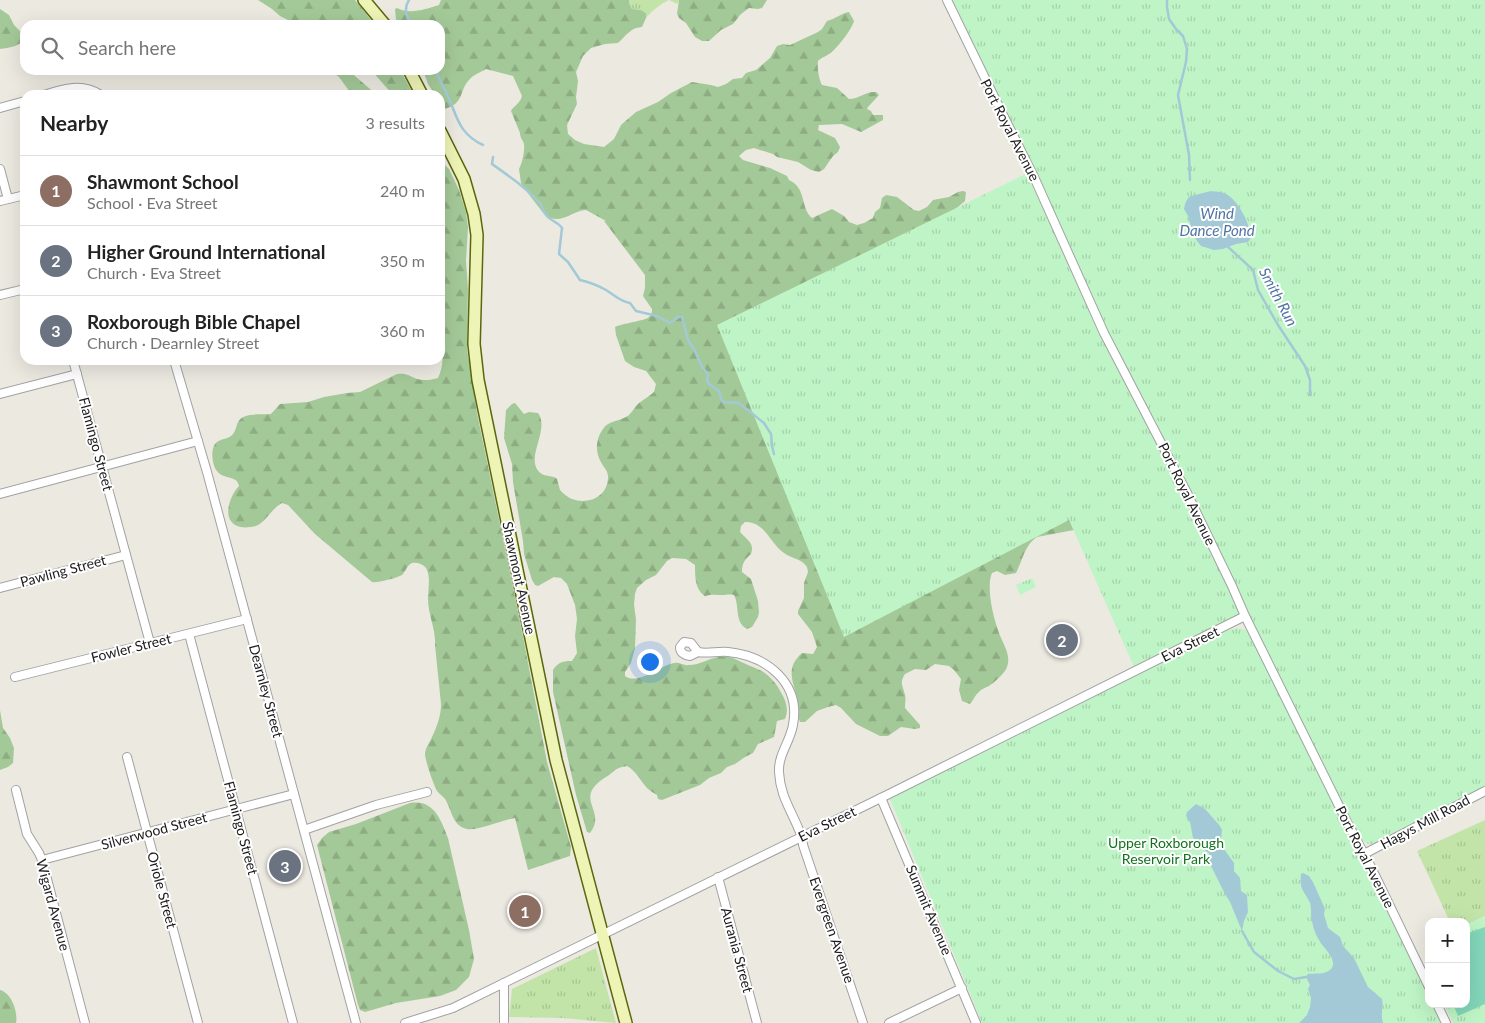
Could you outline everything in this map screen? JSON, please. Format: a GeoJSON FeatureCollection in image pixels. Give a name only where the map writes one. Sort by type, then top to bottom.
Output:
{"type":"FeatureCollection","features":[{"type":"Feature","properties":{"kind":"main road"},"geometry":{"type":"LineString","coordinates":[[364,0],[381,20]]}},
{"type":"Feature","properties":{"kind":"main road"},"geometry":{"type":"LineString","coordinates":[[412,75],[419,90]]}},
{"type":"Feature","properties":{"kind":"main road","name":"Shawmont Avenue"},"geometry":{"type":"LineString","coordinates":[[445,141],[467,187],[474,214],[477,234],[474,350],[478,380],[556,760],[626,1023]]}},
{"type":"Feature","properties":{"kind":"street","name":"Port Royal Avenue"},"geometry":{"type":"LineString","coordinates":[[947,0],[1034,177],[1104,333],[1186,491],[1425,979]]}},
{"type":"Feature","properties":{"kind":"street"},"geometry":{"type":"LineString","coordinates":[[65,90],[74,88],[92,90]]}},
{"type":"Feature","properties":{"kind":"street"},"geometry":{"type":"LineString","coordinates":[[0,108],[20,102]]}},
{"type":"Feature","properties":{"kind":"street"},"geometry":{"type":"LineString","coordinates":[[0,169],[4,200],[20,196]]}},
{"type":"Feature","properties":{"kind":"street"},"geometry":{"type":"LineString","coordinates":[[0,296],[20,290]]}},
{"type":"Feature","properties":{"kind":"street","name":"Flamingo Street"},"geometry":{"type":"LineString","coordinates":[[74,365],[150,643]]}},
{"type":"Feature","properties":{"kind":"street","name":"Dearnley Street"},"geometry":{"type":"LineString","coordinates":[[175,365],[247,619],[356,1023]]}},
{"type":"Feature","properties":{"kind":"street"},"geometry":{"type":"LineString","coordinates":[[0,394],[77,374]]}},
{"type":"Feature","properties":{"kind":"street"},"geometry":{"type":"LineString","coordinates":[[0,494],[198,441]]}},
{"type":"Feature","properties":{"kind":"street","name":"Pawling Street"},"geometry":{"type":"LineString","coordinates":[[0,588],[126,555]]}},
{"type":"Feature","properties":{"kind":"street","name":"Eva Street"},"geometry":{"type":"LineString","coordinates":[[405,1023],[448,1010],[504,983],[1246,616]]}},
{"type":"Feature","properties":{"kind":"street","name":"Fowler Street"},"geometry":{"type":"LineString","coordinates":[[15,677],[247,619]]}},
{"type":"Feature","properties":{"kind":"street","name":"Flamingo Street"},"geometry":{"type":"LineString","coordinates":[[189,634],[293,1023]]}},
{"type":"Feature","properties":{"kind":"street","name":"Evergreen Avenue"},"geometry":{"type":"LineString","coordinates":[[698,652],[726,651],[750,657],[770,666],[783,678],[787,685],[793,702],[794,717],[791,732],[780,756],[779,778],[786,804],[799,829],[864,1023]]}},
{"type":"Feature","properties":{"kind":"street","name":"Oriole Street"},"geometry":{"type":"LineString","coordinates":[[127,757],[198,1023]]}},
{"type":"Feature","properties":{"kind":"street","name":"Wigard Avenue"},"geometry":{"type":"LineString","coordinates":[[16,790],[25,830],[42,860],[85,1023]]}},
{"type":"Feature","properties":{"kind":"street","name":"Hagys Mill Road"},"geometry":{"type":"LineString","coordinates":[[1364,854],[1485,790]]}},
{"type":"Feature","properties":{"kind":"street"},"geometry":{"type":"LineString","coordinates":[[304,830],[376,805],[427,792]]}},
{"type":"Feature","properties":{"kind":"street","name":"Silverwood Street"},"geometry":{"type":"LineString","coordinates":[[42,860],[294,794]]}},
{"type":"Feature","properties":{"kind":"street","name":"Summit Avenue"},"geometry":{"type":"LineString","coordinates":[[881,798],[976,1023]]}},
{"type":"Feature","properties":{"kind":"street","name":"Aurania Street"},"geometry":{"type":"LineString","coordinates":[[718,877],[757,1023]]}},
{"type":"Feature","properties":{"kind":"street"},"geometry":{"type":"LineString","coordinates":[[504,983],[504,1023]]}},
{"type":"Feature","properties":{"kind":"street"},"geometry":{"type":"LineString","coordinates":[[890,1023],[962,988]]}},
{"type":"Feature","properties":{"kind":"street"},"geometry":{"type":"LineString","coordinates":[[1439,1008],[1446,1023]]}},
{"type":"Feature","properties":{"kind":"green space"},"geometry":{"type":"Polygon","coordinates":[[[258,0],[355,0],[371,20],[288,20],[258,0]]]}},
{"type":"Feature","properties":{"kind":"green space"},"geometry":{"type":"Polygon","coordinates":[[[441,0],[629,0],[632,9],[641,10],[646,13],[642,27],[632,30],[618,43],[591,48],[583,56],[576,72],[578,81],[577,104],[567,125],[568,134],[584,144],[604,147],[614,139],[621,125],[636,112],[658,102],[692,82],[718,87],[733,79],[742,78],[746,73],[756,70],[770,58],[777,46],[783,44],[790,45],[818,32],[827,21],[849,12],[854,21],[850,29],[836,48],[818,61],[820,80],[822,85],[837,88],[849,99],[876,92],[879,95],[867,109],[873,115],[883,115],[883,120],[861,132],[842,124],[819,125],[818,130],[835,138],[840,147],[824,169],[819,172],[811,170],[798,162],[777,157],[754,148],[746,150],[739,156],[743,160],[770,168],[787,176],[799,188],[808,214],[812,218],[832,209],[844,216],[849,222],[857,225],[873,218],[875,212],[880,208],[882,198],[886,195],[897,197],[914,210],[919,211],[927,207],[933,200],[949,197],[958,192],[966,192],[965,201],[952,212],[1081,526],[1074,530],[1037,537],[1026,549],[1016,573],[1005,575],[997,571],[992,573],[990,593],[992,610],[1007,652],[1008,662],[1002,675],[980,691],[970,704],[962,701],[959,690],[961,679],[954,670],[949,666],[935,664],[926,670],[915,669],[905,674],[902,680],[905,708],[920,725],[920,728],[901,727],[888,736],[880,736],[856,724],[836,705],[817,711],[805,722],[800,722],[792,676],[793,665],[802,653],[813,654],[817,647],[812,632],[798,614],[804,598],[807,567],[802,562],[779,549],[758,525],[745,522],[741,526],[740,532],[750,542],[752,550],[744,562],[742,572],[751,579],[758,601],[759,612],[752,627],[747,629],[740,622],[734,595],[712,595],[706,597],[702,594],[698,587],[695,565],[686,559],[672,558],[667,561],[656,575],[646,580],[637,588],[634,605],[636,619],[635,648],[625,676],[631,678],[643,677],[669,664],[693,665],[715,658],[731,658],[761,671],[771,678],[786,702],[785,719],[777,721],[774,737],[758,744],[753,753],[700,785],[662,800],[658,799],[657,795],[647,788],[630,768],[627,766],[617,769],[596,785],[591,792],[590,798],[595,818],[590,833],[587,832],[576,795],[553,692],[553,670],[561,662],[572,661],[577,653],[575,605],[567,584],[561,578],[554,577],[538,586],[532,580],[524,554],[512,464],[504,438],[506,410],[515,403],[524,414],[529,412],[538,413],[541,420],[541,428],[535,461],[537,468],[542,474],[557,479],[560,490],[572,499],[584,501],[596,498],[605,490],[608,477],[597,451],[600,433],[608,424],[628,416],[639,403],[654,392],[656,384],[646,371],[634,367],[625,361],[615,327],[647,318],[651,315],[652,309],[643,296],[645,275],[604,221],[606,221],[586,210],[560,219],[550,218],[544,214],[521,183],[519,169],[523,157],[524,144],[511,111],[522,96],[513,76],[486,69],[469,80],[459,100],[451,107],[445,109],[445,90],[432,90],[425,75],[445,75],[445,20],[396,20],[395,9],[418,11],[439,5],[441,0]]]}},
{"type":"Feature","properties":{"kind":"green space"},"geometry":{"type":"Polygon","coordinates":[[[629,0],[669,0],[656,8],[646,18],[646,13],[641,10],[632,9],[629,0]]]}},
{"type":"Feature","properties":{"kind":"green space"},"geometry":{"type":"Polygon","coordinates":[[[669,0],[680,0],[677,4],[669,0]]]}},
{"type":"Feature","properties":{"kind":"green space"},"geometry":{"type":"Polygon","coordinates":[[[679,0],[767,0],[762,8],[749,8],[733,24],[721,30],[709,41],[702,41],[695,37],[686,23],[679,18],[677,14],[679,0]]]}},
{"type":"Feature","properties":{"kind":"green space"},"geometry":{"type":"Polygon","coordinates":[[[949,0],[1485,0],[1485,786],[1378,843],[1371,844],[1365,842],[1361,839],[1248,611],[1134,667],[1069,520],[844,637],[717,325],[1034,170],[949,0]]]}},
{"type":"Feature","properties":{"kind":"green space"},"geometry":{"type":"Polygon","coordinates":[[[0,9],[9,15],[14,25],[20,31],[20,43],[0,49],[0,9]]]}},
{"type":"Feature","properties":{"kind":"green space"},"geometry":{"type":"Polygon","coordinates":[[[336,75],[354,75],[371,90],[348,90],[336,75]]]}},
{"type":"Feature","properties":{"kind":"green space"},"geometry":{"type":"Polygon","coordinates":[[[375,75],[403,75],[411,90],[389,90],[375,75]]]}},
{"type":"Feature","properties":{"kind":"green space"},"geometry":{"type":"Polygon","coordinates":[[[445,165],[449,169],[459,190],[466,212],[468,227],[466,261],[468,289],[467,349],[477,413],[547,762],[571,847],[570,856],[528,870],[515,818],[472,829],[458,825],[445,799],[437,791],[430,773],[425,752],[438,721],[441,704],[434,633],[428,605],[429,579],[426,568],[423,565],[412,563],[400,576],[372,582],[315,534],[288,505],[282,503],[256,526],[243,527],[234,524],[230,520],[228,509],[232,496],[239,486],[238,483],[220,474],[215,468],[212,458],[215,445],[219,441],[231,436],[240,419],[244,417],[271,414],[280,404],[308,402],[324,397],[360,392],[397,374],[406,374],[422,380],[438,378],[442,366],[445,365],[445,165]]]}},
{"type":"Feature","properties":{"kind":"green space"},"geometry":{"type":"Polygon","coordinates":[[[1032,578],[1036,587],[1020,595],[1016,585],[1032,578]]]}},
{"type":"Feature","properties":{"kind":"green space","name":"Upper Roxborough Reservoir Park"},"geometry":{"type":"Polygon","coordinates":[[[1238,628],[1246,630],[1251,634],[1425,989],[1425,1008],[1434,1008],[1441,1023],[982,1023],[890,799],[1225,631],[1238,628]]]}},
{"type":"Feature","properties":{"kind":"green space"},"geometry":{"type":"Polygon","coordinates":[[[0,710],[3,728],[14,748],[13,763],[0,770],[0,710]]]}},
{"type":"Feature","properties":{"kind":"green space"},"geometry":{"type":"Polygon","coordinates":[[[410,803],[425,804],[431,808],[439,818],[448,838],[474,959],[469,977],[456,990],[440,996],[396,1003],[365,1012],[360,1010],[358,1005],[317,845],[329,832],[356,824],[410,803]]]}},
{"type":"Feature","properties":{"kind":"green space"},"geometry":{"type":"Polygon","coordinates":[[[1485,820],[1485,916],[1470,923],[1470,918],[1448,918],[1417,851],[1485,820]]]}},
{"type":"Feature","properties":{"kind":"green space"},"geometry":{"type":"Polygon","coordinates":[[[1485,916],[1485,1023],[1453,1023],[1446,1008],[1470,1008],[1470,923],[1485,916]]]}},
{"type":"Feature","properties":{"kind":"green space"},"geometry":{"type":"Polygon","coordinates":[[[1485,927],[1485,1004],[1458,1016],[1455,1008],[1470,1008],[1470,933],[1485,927]]]}},
{"type":"Feature","properties":{"kind":"green space"},"geometry":{"type":"Polygon","coordinates":[[[596,948],[616,1023],[563,1018],[509,1017],[512,989],[596,948]]]}},
{"type":"Feature","properties":{"kind":"green space"},"geometry":{"type":"Polygon","coordinates":[[[0,990],[11,999],[16,1014],[16,1023],[0,1023],[0,990]]]}},
{"type":"Feature","properties":{"kind":"water","name":"Wind Dance Pond"},"geometry":{"type":"Polygon","coordinates":[[[1211,191],[1224,193],[1234,200],[1246,219],[1251,238],[1248,242],[1214,250],[1201,246],[1197,241],[1184,209],[1185,204],[1191,196],[1211,191]]]}},
{"type":"Feature","properties":{"kind":"water"},"geometry":{"type":"Polygon","coordinates":[[[1196,804],[1206,810],[1220,826],[1224,849],[1234,863],[1234,871],[1240,878],[1241,891],[1247,895],[1248,912],[1242,931],[1230,902],[1210,864],[1209,853],[1201,848],[1199,841],[1193,838],[1190,822],[1186,816],[1187,812],[1196,804]]]}},
{"type":"Feature","properties":{"kind":"water"},"geometry":{"type":"Polygon","coordinates":[[[1301,874],[1309,876],[1313,882],[1325,909],[1324,914],[1328,928],[1340,937],[1343,946],[1354,958],[1368,987],[1382,999],[1383,1023],[1299,1023],[1307,1015],[1310,1007],[1311,998],[1308,989],[1310,985],[1306,977],[1308,974],[1328,972],[1333,966],[1330,955],[1315,931],[1310,903],[1302,890],[1301,874]]]}},
{"type":"Feature","properties":{"kind":"waterway"},"geometry":{"type":"LineString","coordinates":[[409,0],[406,7],[409,20]]}},
{"type":"Feature","properties":{"kind":"waterway","name":"Smith Run"},"geometry":{"type":"LineString","coordinates":[[1167,0],[1169,19],[1183,36],[1187,49],[1186,62],[1178,95],[1189,155],[1190,180]]}},
{"type":"Feature","properties":{"kind":"waterway"},"geometry":{"type":"LineString","coordinates":[[438,75],[445,90]]}},
{"type":"Feature","properties":{"kind":"waterway"},"geometry":{"type":"LineString","coordinates":[[445,90],[463,129],[474,140],[483,145]]}},
{"type":"Feature","properties":{"kind":"waterway"},"geometry":{"type":"LineString","coordinates":[[493,157],[492,164],[528,191],[539,202],[547,216],[562,228],[559,254],[568,262],[580,280],[606,290],[621,300],[630,303],[636,311],[657,316],[670,323],[680,316],[682,317],[688,340],[702,367],[708,374],[708,383],[719,391],[724,402],[739,403],[764,423],[771,434],[774,454]]}},
{"type":"Feature","properties":{"kind":"waterway","name":"Smith Run"},"geometry":{"type":"LineString","coordinates":[[1226,245],[1253,270],[1258,290],[1305,366],[1310,380],[1310,395]]}},
{"type":"Feature","properties":{"kind":"waterway"},"geometry":{"type":"LineString","coordinates":[[1242,931],[1254,952],[1278,971],[1294,979],[1306,977]]}},
{"type":"Feature","properties":{"kind":"place","name":"Higher Ground International"},"geometry":{"type":"Point","coordinates":[1062,640]}},
{"type":"Feature","properties":{"kind":"place","name":"Roxborough Bible Chapel"},"geometry":{"type":"Point","coordinates":[285,866]}},
{"type":"Feature","properties":{"kind":"place","name":"Shawmont School"},"geometry":{"type":"Point","coordinates":[525,911]}}]}
